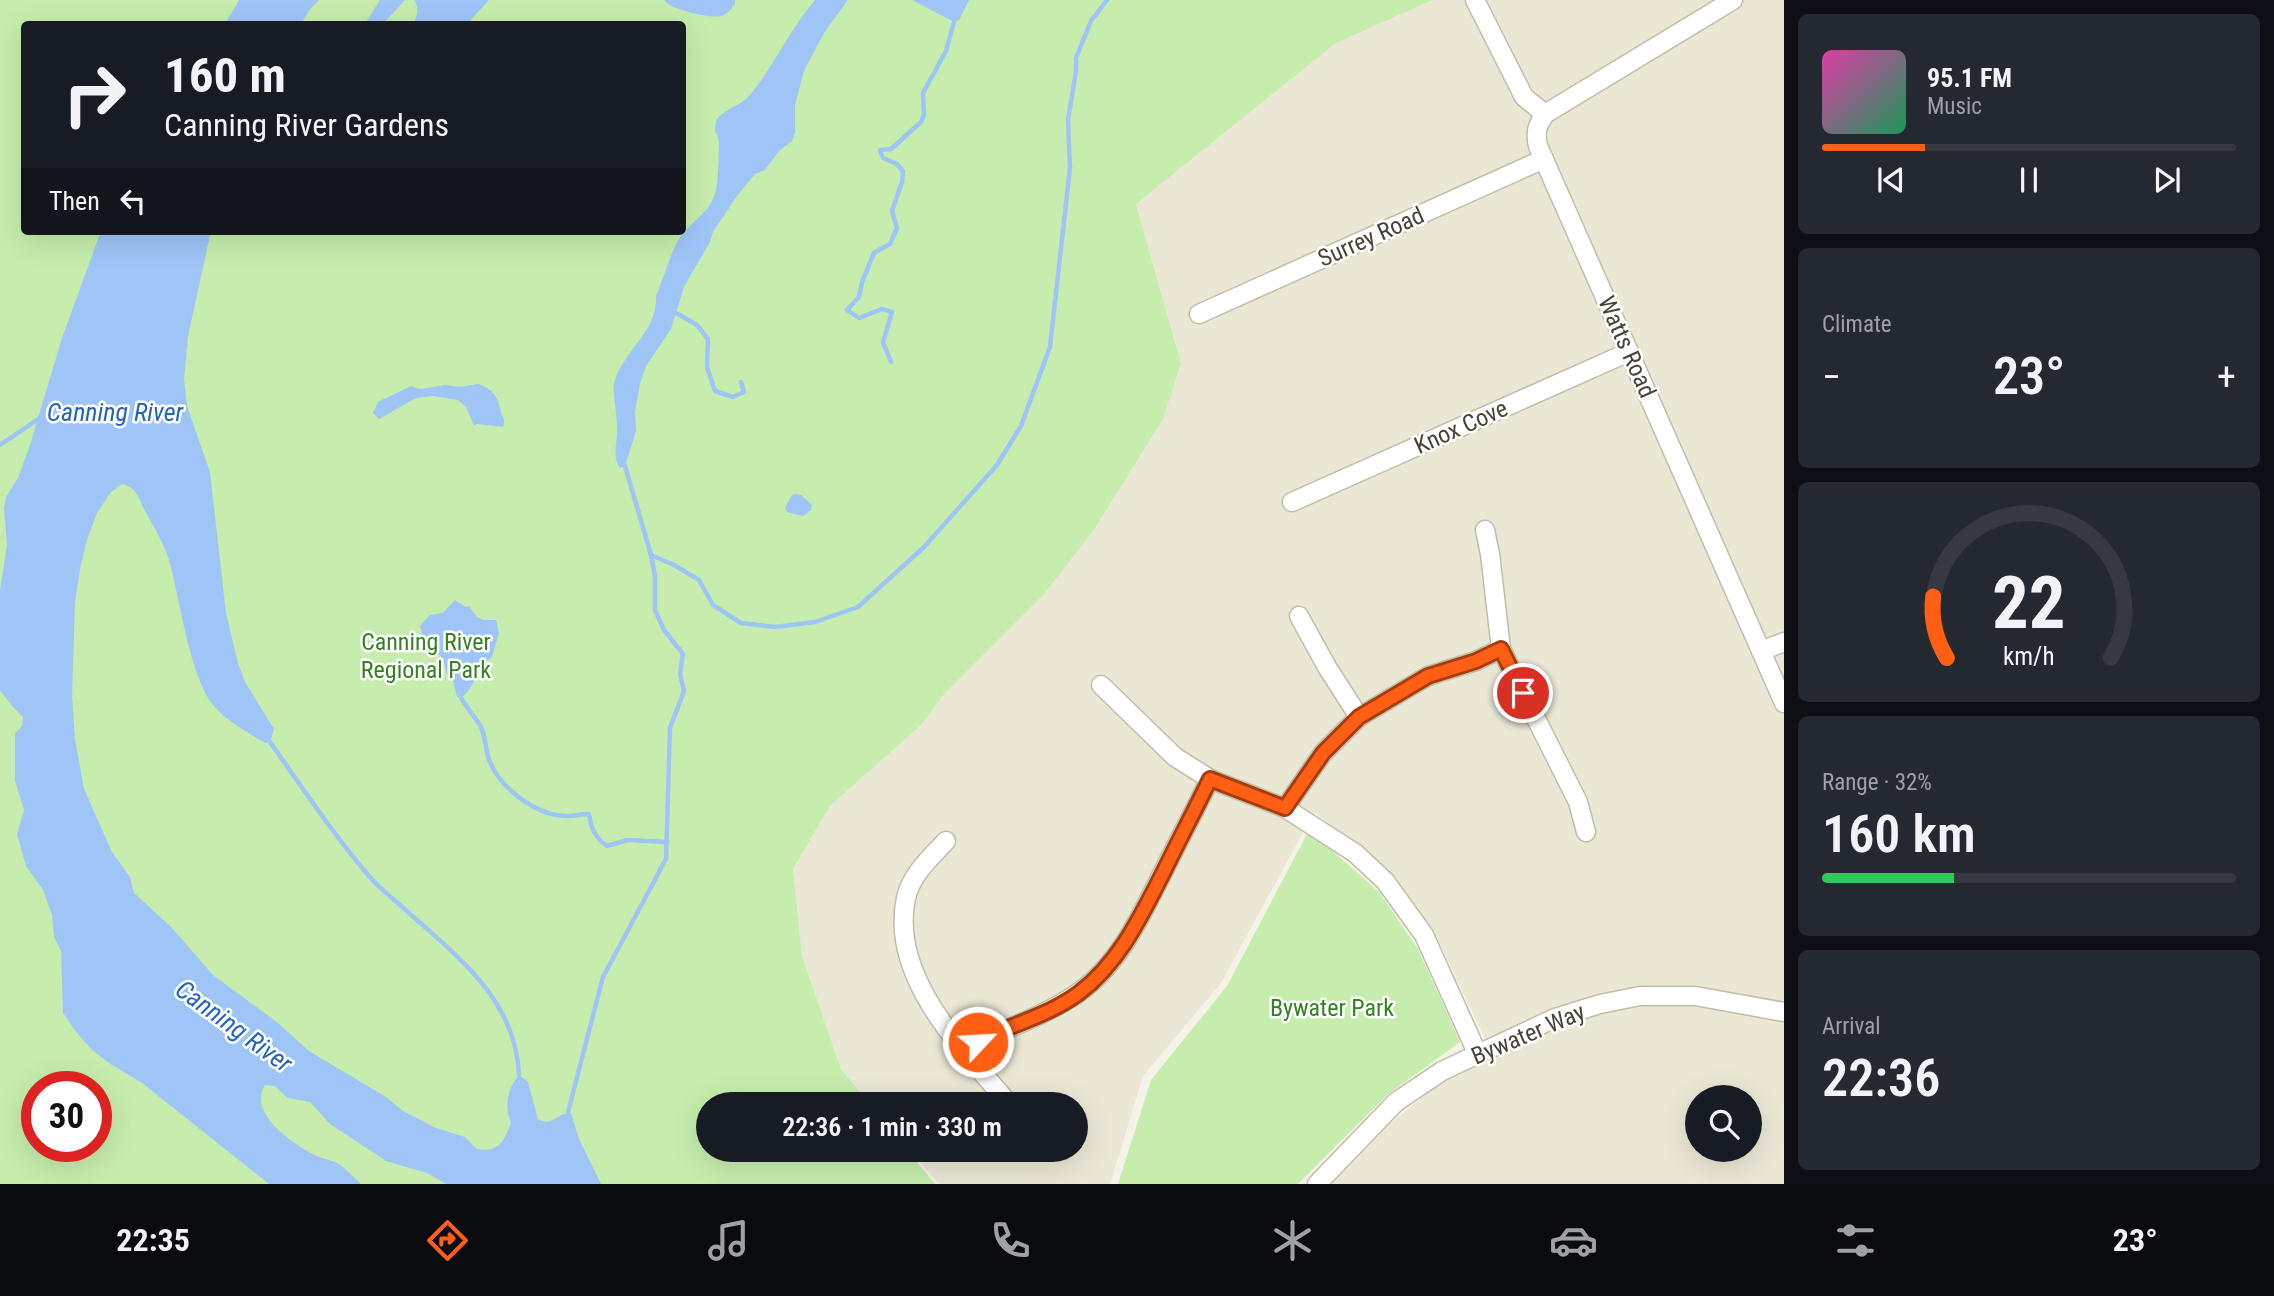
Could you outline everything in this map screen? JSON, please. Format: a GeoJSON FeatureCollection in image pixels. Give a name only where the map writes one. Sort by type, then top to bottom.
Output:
{"type":"FeatureCollection","features":[{"type":"Feature","properties":{"kind":"street"},"geometry":{"type":"LineString","coordinates":[[1475,0],[1524,97],[1545,114],[1733,0]]}},
{"type":"Feature","properties":{"kind":"street","name":"Watts Road"},"geometry":{"type":"LineString","coordinates":[[1545,114],[1538,124],[1536,136],[1544,159],[1784,704]]}},
{"type":"Feature","properties":{"kind":"street","name":"Surrey Road"},"geometry":{"type":"LineString","coordinates":[[1199,314],[1544,159]]}},
{"type":"Feature","properties":{"kind":"street","name":"Knox Cove"},"geometry":{"type":"LineString","coordinates":[[1292,502],[1629,352]]}},
{"type":"Feature","properties":{"kind":"street"},"geometry":{"type":"LineString","coordinates":[[1485,530],[1501,649],[1578,802],[1586,832]]}},
{"type":"Feature","properties":{"kind":"street"},"geometry":{"type":"LineString","coordinates":[[1299,616],[1326,667],[1359,717]]}},
{"type":"Feature","properties":{"kind":"street"},"geometry":{"type":"LineString","coordinates":[[1761,652],[1784,642]]}},
{"type":"Feature","properties":{"kind":"street"},"geometry":{"type":"LineString","coordinates":[[1285,808],[1323,753],[1359,717],[1428,676],[1476,661],[1501,649]]}},
{"type":"Feature","properties":{"kind":"street"},"geometry":{"type":"LineString","coordinates":[[1101,685],[1175,757],[1210,779],[1285,808],[1355,853],[1385,881],[1424,935],[1478,1055]]}},
{"type":"Feature","properties":{"kind":"street"},"geometry":{"type":"LineString","coordinates":[[964,1049],[1050,1011],[1102,974],[1126,942],[1143,912],[1210,779]]}},
{"type":"Feature","properties":{"kind":"street"},"geometry":{"type":"LineString","coordinates":[[946,841],[921,866],[906,897],[905,936],[914,974],[934,1011],[999,1092]]}},
{"type":"Feature","properties":{"kind":"street","name":"Bywater Way"},"geometry":{"type":"LineString","coordinates":[[1317,1184],[1396,1102],[1442,1071],[1555,1018],[1600,1004],[1640,996],[1695,996],[1784,1012]]}},
{"type":"Feature","properties":{"kind":"shaded area"},"geometry":{"type":"Polygon","coordinates":[[[1427,0],[1784,0],[1784,1184],[1332,1184],[1390,1124],[1430,1091],[1456,1074],[1494,1058],[1435,933],[1383,866],[1314,812],[1221,983],[1143,1076],[1110,1184],[939,1184],[920,1162],[1088,1162],[1088,1092],[861,1092],[841,1069],[802,956],[793,869],[830,806],[921,725],[945,693],[1093,531],[1121,483],[1181,362],[1136,204],[1336,43],[1427,0]]]}},
{"type":"Feature","properties":{"kind":"green space","name":"Canning River Regional Park"},"geometry":{"type":"Polygon","coordinates":[[[0,0],[1432,0],[1336,43],[1136,204],[1181,363],[1163,419],[1093,531],[1044,594],[945,693],[921,725],[830,806],[793,869],[802,956],[841,1069],[860,1092],[696,1092],[696,1162],[917,1162],[935,1184],[0,1184],[0,0]]]}},
{"type":"Feature","properties":{"kind":"green space","name":"Bywater Park"},"geometry":{"type":"Polygon","coordinates":[[[1309,830],[1379,892],[1418,949],[1460,1042],[1387,1095],[1298,1184],[1118,1184],[1151,1080],[1227,986],[1309,830]]]}},
{"type":"Feature","properties":{"kind":"water"},"geometry":{"type":"Polygon","coordinates":[[[239,0],[319,0],[303,21],[227,21],[239,0]]]}},
{"type":"Feature","properties":{"kind":"water"},"geometry":{"type":"Polygon","coordinates":[[[380,0],[405,0],[386,21],[367,21],[380,0]]]}},
{"type":"Feature","properties":{"kind":"water"},"geometry":{"type":"Polygon","coordinates":[[[414,0],[489,0],[470,21],[414,21],[417,6],[414,0]]]}},
{"type":"Feature","properties":{"kind":"water"},"geometry":{"type":"Polygon","coordinates":[[[664,0],[735,0],[735,4],[722,16],[710,16],[682,10],[664,0]]]}},
{"type":"Feature","properties":{"kind":"water"},"geometry":{"type":"Polygon","coordinates":[[[815,0],[848,0],[824,33],[804,71],[795,105],[795,133],[792,141],[779,151],[765,170],[755,174],[737,196],[713,232],[684,287],[671,329],[646,366],[635,412],[636,431],[625,466],[620,468],[616,455],[614,383],[618,371],[652,320],[656,296],[678,241],[682,235],[686,235],[686,230],[714,198],[719,151],[716,122],[721,115],[748,97],[815,0]]]}},
{"type":"Feature","properties":{"kind":"water"},"geometry":{"type":"Polygon","coordinates":[[[912,0],[969,0],[959,20],[954,22],[912,0]]]}},
{"type":"Feature","properties":{"kind":"water","name":"Canning River"},"geometry":{"type":"Polygon","coordinates":[[[100,235],[210,235],[188,336],[184,379],[187,406],[210,472],[226,613],[238,663],[245,682],[274,729],[270,742],[265,743],[237,726],[213,705],[191,656],[167,554],[137,494],[122,484],[111,492],[97,513],[80,569],[75,602],[72,694],[75,739],[84,789],[112,852],[130,877],[134,893],[172,928],[213,975],[278,1023],[309,1051],[386,1097],[403,1111],[436,1128],[465,1137],[477,1149],[491,1149],[503,1140],[511,1123],[507,1104],[509,1092],[519,1075],[528,1082],[538,1119],[547,1122],[571,1113],[579,1139],[601,1184],[446,1184],[427,1173],[386,1161],[330,1124],[310,1102],[288,1098],[274,1086],[265,1085],[261,1096],[262,1107],[277,1128],[299,1146],[339,1164],[361,1184],[269,1184],[142,1083],[91,1049],[63,1013],[61,951],[54,937],[52,915],[43,890],[26,866],[17,834],[24,810],[15,781],[15,733],[22,726],[23,717],[0,690],[0,591],[7,545],[4,508],[6,497],[18,478],[30,445],[62,338],[100,235]]]}},
{"type":"Feature","properties":{"kind":"water"},"geometry":{"type":"Polygon","coordinates":[[[478,384],[488,388],[496,398],[504,420],[503,427],[477,424],[474,426],[466,407],[458,400],[433,396],[416,398],[379,419],[373,413],[378,402],[411,386],[420,389],[478,384]]]}},
{"type":"Feature","properties":{"kind":"water"},"geometry":{"type":"Polygon","coordinates":[[[795,494],[801,495],[812,505],[811,510],[803,516],[787,512],[785,508],[795,494]]]}},
{"type":"Feature","properties":{"kind":"water"},"geometry":{"type":"Polygon","coordinates":[[[455,600],[465,607],[469,606],[477,617],[496,620],[499,633],[492,657],[482,666],[461,698],[457,697],[442,657],[424,643],[420,626],[430,615],[443,613],[455,600]]]}},
{"type":"Feature","properties":{"kind":"waterway"},"geometry":{"type":"LineString","coordinates":[[651,555],[699,580],[713,605],[741,623],[775,627],[815,622],[858,607],[924,547],[997,465],[1021,426],[1050,347],[1070,168],[1068,120],[1076,58],[1091,21],[1107,0]]}},
{"type":"Feature","properties":{"kind":"waterway"},"geometry":{"type":"LineString","coordinates":[[891,362],[883,342],[892,312],[882,309],[859,318],[847,310],[859,297],[874,253],[890,244],[897,228],[892,211],[903,171],[897,164],[883,158],[880,150],[891,149],[921,122],[924,115],[923,93],[946,51],[954,22]]}},
{"type":"Feature","properties":{"kind":"waterway"},"geometry":{"type":"LineString","coordinates":[[676,313],[697,325],[708,339],[707,367],[715,391],[733,397],[744,392],[741,382]]}},
{"type":"Feature","properties":{"kind":"waterway"},"geometry":{"type":"LineString","coordinates":[[0,445],[40,418]]}},
{"type":"Feature","properties":{"kind":"waterway"},"geometry":{"type":"LineString","coordinates":[[568,1112],[603,977],[666,859],[670,728],[684,691],[680,674],[683,654],[664,630],[655,610],[655,576],[651,555],[625,466]]}},
{"type":"Feature","properties":{"kind":"waterway"},"geometry":{"type":"LineString","coordinates":[[461,698],[482,729],[488,758],[495,772],[521,799],[556,815],[589,814],[594,832],[607,846],[627,840],[667,842]]}},
{"type":"Feature","properties":{"kind":"waterway"},"geometry":{"type":"LineString","coordinates":[[270,742],[330,827],[373,880],[460,959],[494,1000],[507,1022],[515,1047],[519,1075]]}},
{"type":"Feature","properties":{"kind":"route"},"geometry":{"type":"LineString","coordinates":[[978,1042],[1050,1011],[1102,974],[1126,942],[1143,912],[1210,779],[1285,808],[1323,753],[1359,717],[1428,676],[1476,661],[1501,649],[1523,693]]}}]}
